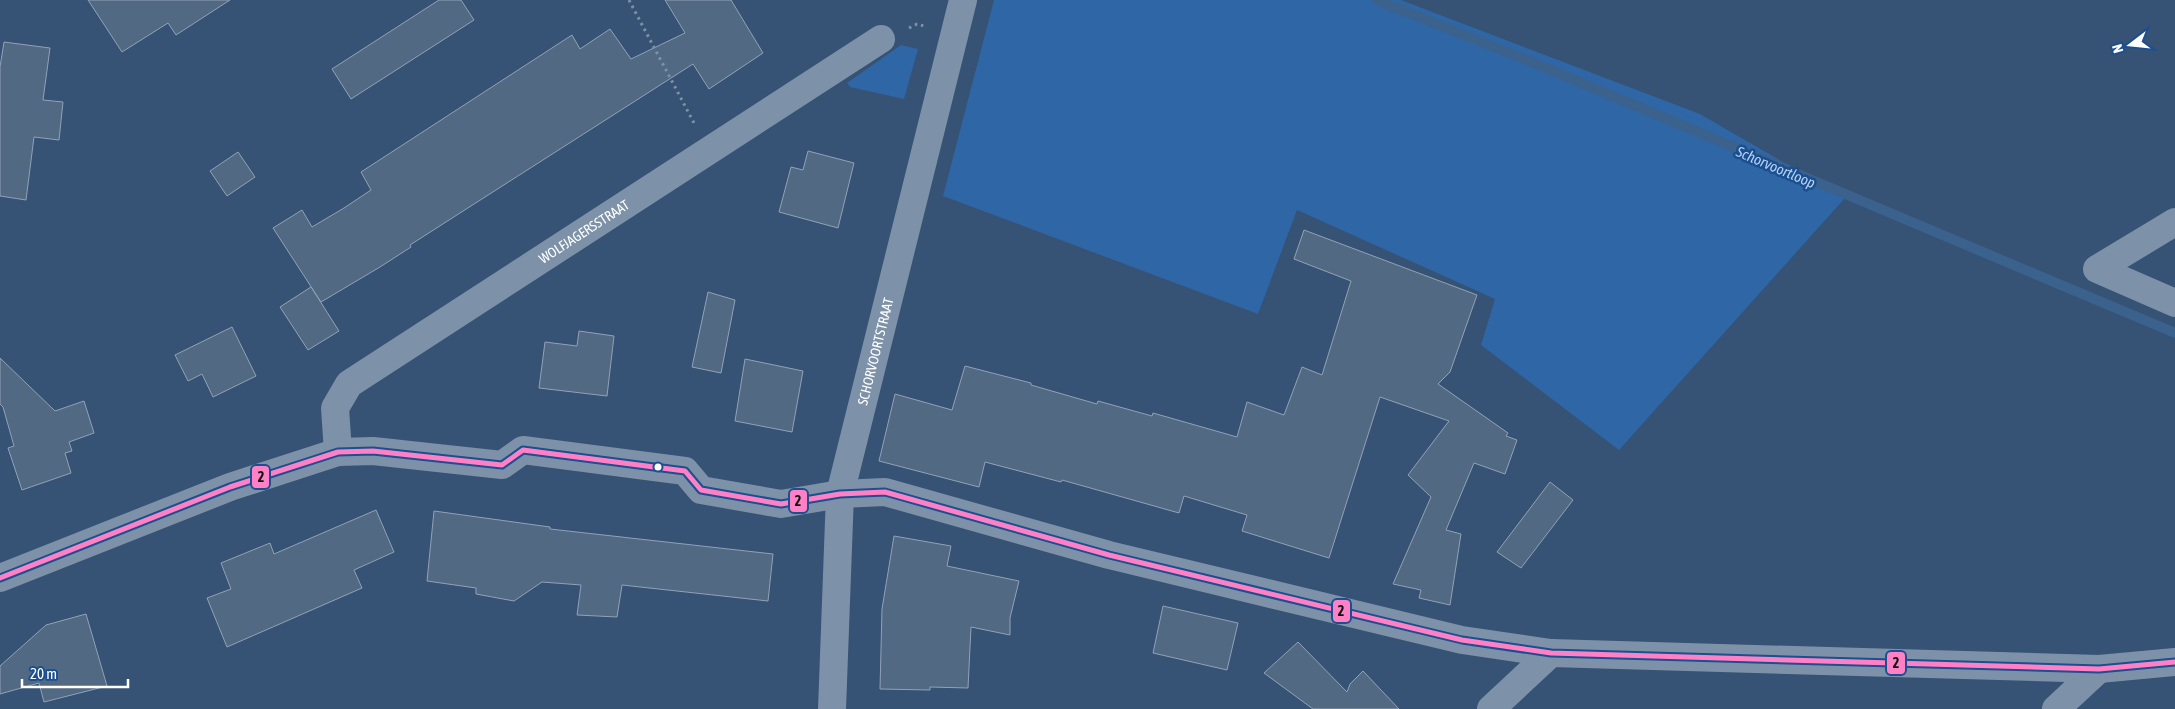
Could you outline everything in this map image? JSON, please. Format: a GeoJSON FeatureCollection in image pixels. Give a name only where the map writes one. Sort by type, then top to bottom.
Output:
{"type":"FeatureCollection","features":[{"type":"Feature","properties":{"kind":"street","name":"SCHORVOORTSTRAAT"},"geometry":{"type":"LineString","coordinates":[[832,709],[840,494],[963,0]]}},
{"type":"Feature","properties":{"kind":"street","name":"WOLFJAGERSSTRAAT"},"geometry":{"type":"LineString","coordinates":[[338,452],[335,408],[349,384],[881,39]]}},
{"type":"Feature","properties":{"kind":"street"},"geometry":{"type":"LineString","coordinates":[[2175,222],[2097,269],[2175,302]]}},
{"type":"Feature","properties":{"kind":"street"},"geometry":{"type":"LineString","coordinates":[[0,578],[230,487],[338,452],[373,451],[502,465],[524,450],[685,472],[701,490],[781,504],[840,494],[885,492],[1109,555],[1452,638],[1551,652],[2099,669],[2175,662]]}},
{"type":"Feature","properties":{"kind":"street"},"geometry":{"type":"LineString","coordinates":[[1491,709],[1551,652]]}},
{"type":"Feature","properties":{"kind":"street"},"geometry":{"type":"LineString","coordinates":[[2056,709],[2099,669]]}},
{"type":"Feature","properties":{"kind":"path"},"geometry":{"type":"LineString","coordinates":[[629,0],[709,152]]}},
{"type":"Feature","properties":{"kind":"path"},"geometry":{"type":"LineString","coordinates":[[881,39],[896,35],[917,24],[954,34]]}},
{"type":"Feature","properties":{"kind":"shaded area"},"geometry":{"type":"Polygon","coordinates":[[[994,0],[1401,0],[1700,114],[1845,198],[1619,450],[1481,345],[1495,299],[1297,210],[1258,314],[943,196],[994,0]]]}},
{"type":"Feature","properties":{"kind":"shaded area"},"geometry":{"type":"Polygon","coordinates":[[[901,45],[918,49],[904,99],[850,87],[847,83],[901,45]]]}},
{"type":"Feature","properties":{"kind":"building"},"geometry":{"type":"Polygon","coordinates":[[[88,0],[230,0],[176,35],[168,23],[122,52],[88,0]]]}},
{"type":"Feature","properties":{"kind":"building"},"geometry":{"type":"Polygon","coordinates":[[[439,0],[461,0],[474,20],[351,99],[332,69],[439,0]]]}},
{"type":"Feature","properties":{"kind":"building"},"geometry":{"type":"Polygon","coordinates":[[[665,0],[731,0],[763,53],[709,89],[693,64],[410,245],[411,247],[380,267],[321,302],[273,228],[302,210],[312,227],[344,208],[371,190],[361,172],[572,35],[580,49],[610,29],[631,59],[685,33],[665,0]]]}},
{"type":"Feature","properties":{"kind":"building"},"geometry":{"type":"Polygon","coordinates":[[[4,42],[50,48],[43,100],[63,102],[59,140],[34,137],[26,200],[0,196],[0,67],[4,42]]]}},
{"type":"Feature","properties":{"kind":"building"},"geometry":{"type":"Polygon","coordinates":[[[808,151],[854,163],[838,228],[779,212],[791,167],[803,170],[808,151]]]}},
{"type":"Feature","properties":{"kind":"building"},"geometry":{"type":"Polygon","coordinates":[[[238,152],[255,177],[227,196],[210,171],[238,152]]]}},
{"type":"Feature","properties":{"kind":"building"},"geometry":{"type":"Polygon","coordinates":[[[1304,230],[1477,295],[1450,372],[1438,384],[1508,433],[1506,436],[1517,440],[1505,474],[1474,463],[1446,530],[1461,534],[1450,605],[1419,598],[1421,590],[1393,584],[1431,497],[1408,475],[1449,421],[1380,397],[1329,558],[1242,531],[1247,515],[1184,496],[1179,513],[1062,480],[1061,482],[985,462],[979,487],[879,461],[895,394],[952,410],[965,366],[1031,383],[1031,385],[1097,404],[1098,401],[1152,416],[1153,413],[1237,437],[1247,402],[1284,415],[1302,367],[1322,375],[1351,281],[1294,259],[1304,230]]]}},
{"type":"Feature","properties":{"kind":"building"},"geometry":{"type":"Polygon","coordinates":[[[311,287],[339,331],[308,350],[280,307],[311,287]]]}},
{"type":"Feature","properties":{"kind":"building"},"geometry":{"type":"Polygon","coordinates":[[[708,292],[735,300],[721,373],[692,367],[708,292]]]}},
{"type":"Feature","properties":{"kind":"building"},"geometry":{"type":"Polygon","coordinates":[[[232,327],[256,376],[213,397],[202,374],[188,381],[175,355],[232,327]]]}},
{"type":"Feature","properties":{"kind":"building"},"geometry":{"type":"Polygon","coordinates":[[[579,331],[614,336],[607,396],[539,388],[545,342],[577,346],[579,331]]]}},
{"type":"Feature","properties":{"kind":"building"},"geometry":{"type":"Polygon","coordinates":[[[0,358],[55,411],[84,401],[94,433],[69,442],[72,451],[65,453],[71,473],[22,490],[8,448],[14,446],[3,407],[0,404],[0,358]]]}},
{"type":"Feature","properties":{"kind":"building"},"geometry":{"type":"Polygon","coordinates":[[[745,359],[803,371],[792,432],[735,421],[745,359]]]}},
{"type":"Feature","properties":{"kind":"building"},"geometry":{"type":"Polygon","coordinates":[[[1550,482],[1573,500],[1521,568],[1497,552],[1550,482]]]}},
{"type":"Feature","properties":{"kind":"building"},"geometry":{"type":"Polygon","coordinates":[[[376,510],[394,552],[354,570],[362,588],[227,647],[207,598],[231,589],[221,563],[270,543],[274,554],[376,510]]]}},
{"type":"Feature","properties":{"kind":"building"},"geometry":{"type":"Polygon","coordinates":[[[434,511],[550,527],[550,529],[773,554],[768,601],[622,585],[617,617],[577,615],[581,585],[542,582],[514,601],[476,594],[476,588],[427,581],[434,511]]]}},
{"type":"Feature","properties":{"kind":"building"},"geometry":{"type":"Polygon","coordinates":[[[894,536],[951,546],[947,566],[1019,581],[1010,618],[1010,635],[971,627],[968,688],[930,687],[930,690],[880,689],[882,609],[894,536]]]}},
{"type":"Feature","properties":{"kind":"building"},"geometry":{"type":"Polygon","coordinates":[[[1163,606],[1238,623],[1227,670],[1153,653],[1163,606]]]}},
{"type":"Feature","properties":{"kind":"building"},"geometry":{"type":"Polygon","coordinates":[[[86,614],[107,686],[44,702],[39,683],[0,694],[0,666],[46,625],[86,614]]]}},
{"type":"Feature","properties":{"kind":"building"},"geometry":{"type":"Polygon","coordinates":[[[1298,642],[1347,692],[1350,684],[1363,671],[1399,709],[1313,709],[1264,673],[1298,642]]]}},
{"type":"Feature","properties":{"kind":"waterway","name":"Schorvoortloop"},"geometry":{"type":"LineString","coordinates":[[1377,0],[1532,62],[2175,333]]}},
{"type":"Feature","properties":{"kind":"transit line","name":"2"},"geometry":{"type":"LineString","coordinates":[[0,578],[230,487],[338,452],[373,451],[502,465],[523,450],[685,471],[701,490],[781,504],[840,494],[885,492],[1109,555],[1462,640],[1551,653],[2099,669],[2175,662]]}}]}
